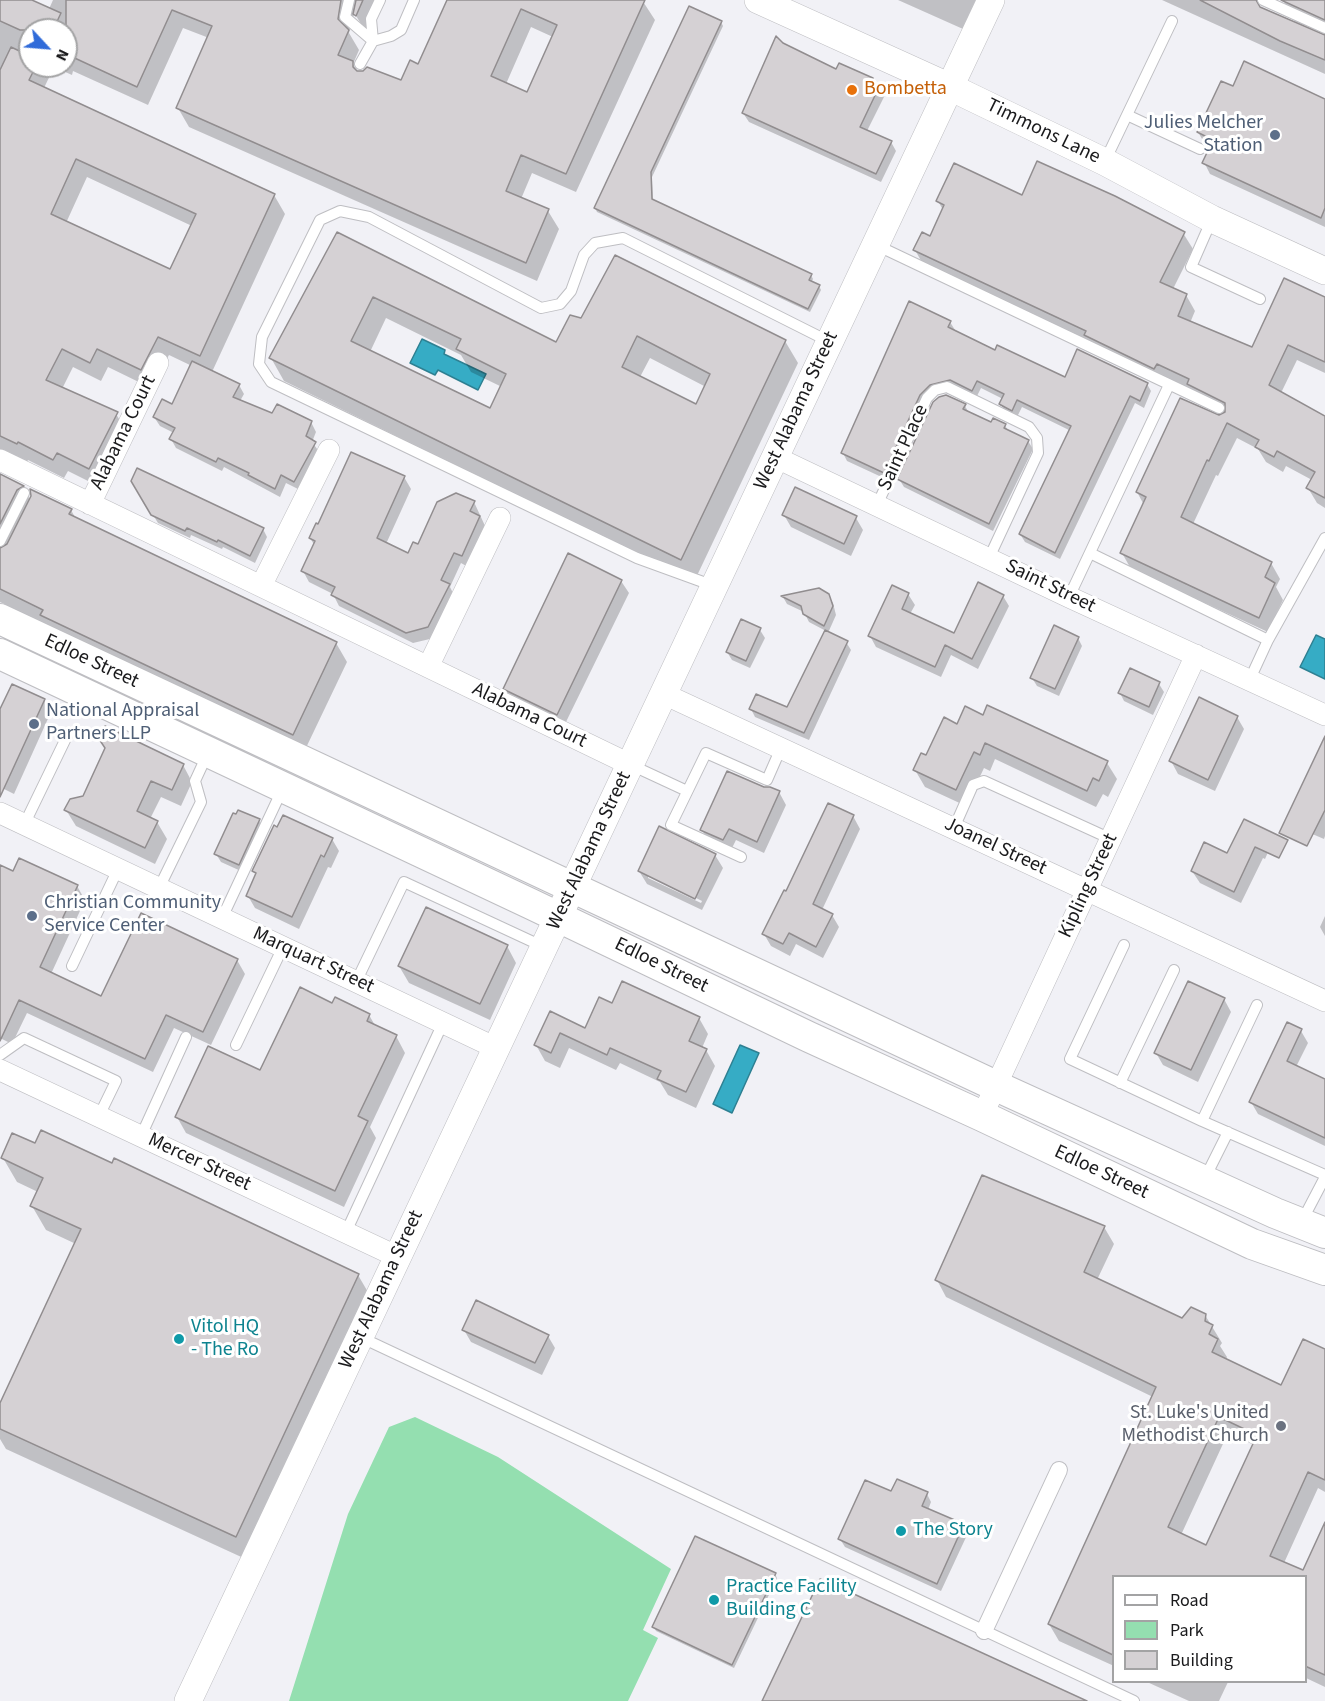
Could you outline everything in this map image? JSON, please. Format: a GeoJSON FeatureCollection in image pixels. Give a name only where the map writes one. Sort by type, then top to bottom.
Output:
{"type":"FeatureCollection","features":[{"type":"Feature","properties":{"kind":"main road","name":"Edloe Street"},"geometry":{"type":"LineString","coordinates":[[3,628],[297,759],[996,1086],[1313,1228]]}},
{"type":"Feature","properties":{"kind":"main road","name":"Edloe Street"},"geometry":{"type":"LineString","coordinates":[[0,654],[559,917],[809,1038],[982,1116],[1252,1244],[1325,1270]]}},
{"type":"Feature","properties":{"kind":"main road"},"geometry":{"type":"LineString","coordinates":[[284,787],[297,759]]}},
{"type":"Feature","properties":{"kind":"main road"},"geometry":{"type":"LineString","coordinates":[[809,1038],[823,1006]]}},
{"type":"Feature","properties":{"kind":"main road"},"geometry":{"type":"LineString","coordinates":[[1188,1214],[1204,1181]]}},
{"type":"Feature","properties":{"kind":"street","name":"Timmons Lane"},"geometry":{"type":"LineString","coordinates":[[758,0],[950,87],[1105,162],[1212,219],[1325,272]]}},
{"type":"Feature","properties":{"kind":"street","name":"West Alabama Street"},"geometry":{"type":"LineString","coordinates":[[188,1701],[991,0]]}},
{"type":"Feature","properties":{"kind":"street","name":"Alabama Court"},"geometry":{"type":"LineString","coordinates":[[90,504],[158,363]]}},
{"type":"Feature","properties":{"kind":"street"},"geometry":{"type":"LineString","coordinates":[[261,586],[329,450]]}},
{"type":"Feature","properties":{"kind":"street","name":"Saint Street"},"geometry":{"type":"LineString","coordinates":[[775,457],[1069,597],[1325,715]]}},
{"type":"Feature","properties":{"kind":"street","name":"Alabama Court"},"geometry":{"type":"LineString","coordinates":[[0,460],[631,765]]}},
{"type":"Feature","properties":{"kind":"street"},"geometry":{"type":"LineString","coordinates":[[428,667],[500,518]]}},
{"type":"Feature","properties":{"kind":"street","name":"Kipling Street"},"geometry":{"type":"LineString","coordinates":[[982,1116],[1196,655]]}},
{"type":"Feature","properties":{"kind":"street","name":"Joanel Street"},"geometry":{"type":"LineString","coordinates":[[664,694],[1325,1002]]}},
{"type":"Feature","properties":{"kind":"street","name":"Marquart Street"},"geometry":{"type":"LineString","coordinates":[[0,813],[496,1048]]}},
{"type":"Feature","properties":{"kind":"street","name":"Mercer Street"},"geometry":{"type":"LineString","coordinates":[[0,1070],[398,1257]]}},
{"type":"Feature","properties":{"kind":"street"},"geometry":{"type":"LineString","coordinates":[[984,1630],[1059,1470]]}},
{"type":"Feature","properties":{"kind":"lane"},"geometry":{"type":"LineString","coordinates":[[349,0],[345,17],[373,40]]}},
{"type":"Feature","properties":{"kind":"lane"},"geometry":{"type":"LineString","coordinates":[[360,64],[373,40],[371,19],[380,0]]}},
{"type":"Feature","properties":{"kind":"lane"},"geometry":{"type":"LineString","coordinates":[[373,40],[391,36],[401,30],[414,0]]}},
{"type":"Feature","properties":{"kind":"lane"},"geometry":{"type":"LineString","coordinates":[[1263,0],[1325,28]]}},
{"type":"Feature","properties":{"kind":"lane"},"geometry":{"type":"LineString","coordinates":[[1105,162],[1172,21]]}},
{"type":"Feature","properties":{"kind":"lane"},"geometry":{"type":"LineString","coordinates":[[1127,116],[1200,149]]}},
{"type":"Feature","properties":{"kind":"lane"},"geometry":{"type":"LineString","coordinates":[[715,586],[637,558],[271,381],[260,364],[262,337],[320,220],[340,211],[369,217],[541,308],[560,304],[571,291],[584,255],[595,243],[623,238],[830,342]]}},
{"type":"Feature","properties":{"kind":"lane"},"geometry":{"type":"LineString","coordinates":[[1212,219],[1191,267],[1260,299]]}},
{"type":"Feature","properties":{"kind":"lane"},"geometry":{"type":"LineString","coordinates":[[876,245],[1219,408]]}},
{"type":"Feature","properties":{"kind":"lane"},"geometry":{"type":"LineString","coordinates":[[1069,597],[1169,385]]}},
{"type":"Feature","properties":{"kind":"lane","name":"Saint Place"},"geometry":{"type":"LineString","coordinates":[[877,505],[927,398],[935,390],[947,387],[1029,427],[1037,438],[1038,453],[989,558]]}},
{"type":"Feature","properties":{"kind":"lane"},"geometry":{"type":"LineString","coordinates":[[0,541],[24,493]]}},
{"type":"Feature","properties":{"kind":"lane"},"geometry":{"type":"LineString","coordinates":[[1250,679],[1268,640],[1325,538]]}},
{"type":"Feature","properties":{"kind":"lane"},"geometry":{"type":"LineString","coordinates":[[1090,554],[1268,640]]}},
{"type":"Feature","properties":{"kind":"lane"},"geometry":{"type":"LineString","coordinates":[[24,825],[69,732]]}},
{"type":"Feature","properties":{"kind":"lane"},"geometry":{"type":"LineString","coordinates":[[741,857],[671,825],[706,753],[767,780],[781,748]]}},
{"type":"Feature","properties":{"kind":"lane"},"geometry":{"type":"LineString","coordinates":[[159,888],[201,802],[195,781],[208,752]]}},
{"type":"Feature","properties":{"kind":"lane"},"geometry":{"type":"LineString","coordinates":[[631,765],[687,791]]}},
{"type":"Feature","properties":{"kind":"lane"},"geometry":{"type":"LineString","coordinates":[[954,828],[973,785],[984,781],[1111,839]]}},
{"type":"Feature","properties":{"kind":"lane"},"geometry":{"type":"LineString","coordinates":[[222,918],[284,787]]}},
{"type":"Feature","properties":{"kind":"lane"},"geometry":{"type":"LineString","coordinates":[[72,966],[118,869]]}},
{"type":"Feature","properties":{"kind":"lane"},"geometry":{"type":"LineString","coordinates":[[356,982],[404,882],[544,947]]}},
{"type":"Feature","properties":{"kind":"lane"},"geometry":{"type":"LineString","coordinates":[[1124,945],[1070,1059],[1325,1176],[1313,1228]]}},
{"type":"Feature","properties":{"kind":"lane"},"geometry":{"type":"LineString","coordinates":[[236,1045],[283,947]]}},
{"type":"Feature","properties":{"kind":"lane"},"geometry":{"type":"LineString","coordinates":[[1120,1083],[1174,970]]}},
{"type":"Feature","properties":{"kind":"lane"},"geometry":{"type":"LineString","coordinates":[[1202,1121],[1257,1005]]}},
{"type":"Feature","properties":{"kind":"lane"},"geometry":{"type":"LineString","coordinates":[[346,1232],[443,1023]]}},
{"type":"Feature","properties":{"kind":"lane"},"geometry":{"type":"LineString","coordinates":[[0,1055],[24,1038],[116,1082],[99,1116]]}},
{"type":"Feature","properties":{"kind":"lane"},"geometry":{"type":"LineString","coordinates":[[141,1136],[186,1038]]}},
{"type":"Feature","properties":{"kind":"lane"},"geometry":{"type":"LineString","coordinates":[[1204,1181],[1228,1132]]}},
{"type":"Feature","properties":{"kind":"lane"},"geometry":{"type":"LineString","coordinates":[[360,1337],[1134,1701]]}},
{"type":"Feature","properties":{"kind":"green space"},"geometry":{"type":"Polygon","coordinates":[[[415,1417],[498,1457],[671,1569],[643,1630],[658,1638],[628,1701],[289,1701],[348,1514],[389,1427],[415,1417]]]}},
{"type":"Feature","properties":{"kind":"water"},"geometry":{"type":"Polygon","coordinates":[[[422,339],[445,350],[444,354],[486,374],[478,390],[438,370],[435,375],[410,363],[422,339]]]}},
{"type":"Feature","properties":{"kind":"water"},"geometry":{"type":"Polygon","coordinates":[[[1316,635],[1325,639],[1325,679],[1300,667],[1316,635]]]}},
{"type":"Feature","properties":{"kind":"water"},"geometry":{"type":"Polygon","coordinates":[[[740,1045],[759,1053],[732,1113],[713,1104],[740,1045]]]}},
{"type":"Feature","properties":{"kind":"building"},"geometry":{"type":"Polygon","coordinates":[[[0,0],[32,0],[61,13],[59,18],[18,18],[18,29],[0,21],[0,0]]]}},
{"type":"Feature","properties":{"kind":"building"},"geometry":{"type":"Polygon","coordinates":[[[66,0],[341,0],[338,19],[349,30],[338,55],[353,61],[353,67],[357,71],[363,71],[367,67],[401,80],[410,60],[418,64],[447,0],[645,0],[566,174],[521,155],[506,191],[549,209],[526,263],[176,108],[212,26],[172,10],[137,87],[78,60],[78,18],[66,18],[66,0]],[[521,9],[491,76],[527,92],[557,25],[521,9]]]}},
{"type":"Feature","properties":{"kind":"building"},"geometry":{"type":"Polygon","coordinates":[[[356,0],[363,0],[356,16],[353,14],[356,0]]]}},
{"type":"Feature","properties":{"kind":"building"},"geometry":{"type":"Polygon","coordinates":[[[1200,0],[1256,0],[1260,7],[1325,35],[1325,60],[1280,41],[1200,0]]]}},
{"type":"Feature","properties":{"kind":"building"},"geometry":{"type":"Polygon","coordinates":[[[1281,0],[1325,0],[1325,20],[1281,0]]]}},
{"type":"Feature","properties":{"kind":"building"},"geometry":{"type":"Polygon","coordinates":[[[689,6],[722,21],[651,172],[652,199],[812,274],[809,280],[820,285],[808,309],[594,208],[689,6]]]}},
{"type":"Feature","properties":{"kind":"building"},"geometry":{"type":"Polygon","coordinates":[[[776,36],[783,43],[836,69],[839,63],[873,78],[872,81],[880,85],[860,127],[892,141],[876,174],[742,113],[776,36]]]}},
{"type":"Feature","properties":{"kind":"building"},"geometry":{"type":"Polygon","coordinates":[[[11,47],[18,50],[18,78],[30,78],[29,80],[275,194],[200,356],[158,337],[141,370],[97,349],[90,363],[62,349],[46,380],[118,412],[89,469],[57,453],[53,460],[18,442],[17,444],[0,436],[0,70],[11,47]],[[76,159],[51,214],[170,269],[196,214],[76,159]]]}},
{"type":"Feature","properties":{"kind":"building","name":"Julies Melcher Station"},"geometry":{"type":"Polygon","coordinates":[[[1244,61],[1325,99],[1325,208],[1321,218],[1202,163],[1213,140],[1197,132],[1221,81],[1233,86],[1244,61]]]}},
{"type":"Feature","properties":{"kind":"building"},"geometry":{"type":"Polygon","coordinates":[[[1037,161],[1115,196],[1185,232],[1160,282],[1187,294],[1178,316],[1252,347],[1284,278],[1325,297],[1325,362],[1288,345],[1269,385],[1325,416],[1325,498],[1306,488],[1315,472],[1277,451],[1274,457],[1255,447],[1259,440],[1227,423],[1181,517],[1272,562],[1265,577],[1275,583],[1259,618],[1120,553],[1146,497],[1136,492],[1180,398],[1219,415],[1225,412],[1225,403],[1187,384],[1189,379],[1157,364],[1154,369],[1084,335],[1086,331],[913,250],[922,232],[930,236],[944,205],[936,201],[954,163],[1022,195],[1037,161]]]}},
{"type":"Feature","properties":{"kind":"building"},"geometry":{"type":"Polygon","coordinates":[[[337,232],[556,342],[570,315],[581,318],[615,255],[786,340],[681,560],[269,358],[337,232]],[[373,297],[351,341],[490,408],[506,374],[456,349],[461,339],[373,297]],[[637,336],[622,367],[696,404],[710,374],[637,336]]]}},
{"type":"Feature","properties":{"kind":"building"},"geometry":{"type":"Polygon","coordinates":[[[909,301],[951,321],[948,327],[995,350],[997,345],[1065,377],[1077,349],[1148,383],[1140,401],[1130,396],[1055,553],[1019,534],[1071,426],[1017,400],[1012,411],[999,404],[1004,394],[977,381],[972,391],[950,380],[930,385],[920,395],[884,473],[841,453],[909,301]]]}},
{"type":"Feature","properties":{"kind":"building"},"geometry":{"type":"Polygon","coordinates":[[[192,361],[240,384],[233,397],[272,413],[277,404],[312,421],[306,436],[316,442],[294,482],[281,475],[275,489],[218,458],[216,462],[169,439],[175,428],[153,417],[162,399],[172,404],[192,361]]]}},
{"type":"Feature","properties":{"kind":"building"},"geometry":{"type":"Polygon","coordinates":[[[946,395],[966,404],[963,409],[991,422],[993,418],[1006,424],[1004,428],[1029,440],[989,524],[897,479],[933,402],[946,395]]]}},
{"type":"Feature","properties":{"kind":"building"},"geometry":{"type":"Polygon","coordinates":[[[351,452],[405,476],[377,538],[408,553],[413,542],[418,544],[437,502],[456,493],[475,501],[470,511],[480,516],[462,556],[454,553],[441,580],[450,584],[428,627],[406,633],[331,595],[335,587],[301,571],[315,541],[309,538],[316,523],[318,524],[351,452]]]}},
{"type":"Feature","properties":{"kind":"building"},"geometry":{"type":"Polygon","coordinates":[[[137,468],[264,528],[250,556],[218,540],[217,542],[187,528],[185,531],[151,515],[131,481],[137,468]]]}},
{"type":"Feature","properties":{"kind":"building"},"geometry":{"type":"Polygon","coordinates":[[[0,474],[24,486],[17,490],[0,524],[0,474]]]}},
{"type":"Feature","properties":{"kind":"building"},"geometry":{"type":"Polygon","coordinates":[[[795,487],[857,516],[844,544],[782,515],[795,487]]]}},
{"type":"Feature","properties":{"kind":"building"},"geometry":{"type":"Polygon","coordinates":[[[30,489],[72,509],[69,514],[337,642],[293,735],[40,615],[43,610],[0,589],[0,548],[7,544],[31,496],[30,489]]]}},
{"type":"Feature","properties":{"kind":"building"},"geometry":{"type":"Polygon","coordinates":[[[568,553],[622,580],[557,715],[503,689],[568,553]]]}},
{"type":"Feature","properties":{"kind":"building"},"geometry":{"type":"Polygon","coordinates":[[[978,582],[1004,595],[972,659],[945,645],[935,667],[868,636],[892,585],[909,593],[902,609],[954,633],[978,582]]]}},
{"type":"Feature","properties":{"kind":"building"},"geometry":{"type":"Polygon","coordinates":[[[819,588],[829,594],[833,606],[824,626],[803,614],[801,606],[781,596],[819,588]]]}},
{"type":"Feature","properties":{"kind":"building"},"geometry":{"type":"Polygon","coordinates":[[[741,619],[761,628],[746,661],[726,652],[741,619]]]}},
{"type":"Feature","properties":{"kind":"building"},"geometry":{"type":"Polygon","coordinates":[[[1054,625],[1079,637],[1055,689],[1030,678],[1054,625]]]}},
{"type":"Feature","properties":{"kind":"building"},"geometry":{"type":"Polygon","coordinates":[[[825,630],[848,641],[804,733],[749,709],[756,694],[787,707],[825,630]]]}},
{"type":"Feature","properties":{"kind":"building"},"geometry":{"type":"Polygon","coordinates":[[[1130,668],[1160,682],[1149,707],[1118,693],[1130,668]]]}},
{"type":"Feature","properties":{"kind":"building"},"geometry":{"type":"Polygon","coordinates":[[[12,684],[45,699],[0,797],[0,709],[12,684]]]}},
{"type":"Feature","properties":{"kind":"building"},"geometry":{"type":"Polygon","coordinates":[[[1199,697],[1238,716],[1208,780],[1169,761],[1199,697]]]}},
{"type":"Feature","properties":{"kind":"building"},"geometry":{"type":"Polygon","coordinates":[[[987,705],[1108,761],[1099,781],[1093,778],[1087,791],[985,743],[980,755],[974,752],[956,790],[913,770],[921,753],[926,755],[944,717],[957,724],[965,706],[983,715],[987,705]]]}},
{"type":"Feature","properties":{"kind":"building"},"geometry":{"type":"Polygon","coordinates":[[[105,726],[184,764],[172,790],[151,781],[137,811],[158,821],[145,848],[64,810],[70,799],[83,796],[105,748],[99,739],[105,726]]]}},
{"type":"Feature","properties":{"kind":"building"},"geometry":{"type":"Polygon","coordinates":[[[1325,736],[1325,810],[1307,846],[1279,833],[1325,736]]]}},
{"type":"Feature","properties":{"kind":"building"},"geometry":{"type":"Polygon","coordinates":[[[727,771],[764,787],[780,791],[757,842],[729,829],[723,840],[700,830],[727,771]]]}},
{"type":"Feature","properties":{"kind":"building"},"geometry":{"type":"Polygon","coordinates":[[[828,803],[854,815],[813,904],[833,914],[816,947],[789,933],[783,944],[762,934],[784,890],[786,891],[828,803]]]}},
{"type":"Feature","properties":{"kind":"building"},"geometry":{"type":"Polygon","coordinates":[[[238,810],[260,819],[239,865],[214,854],[233,813],[236,814],[238,810]]]}},
{"type":"Feature","properties":{"kind":"building"},"geometry":{"type":"Polygon","coordinates":[[[283,815],[333,838],[324,857],[321,855],[292,917],[246,896],[256,873],[252,871],[274,825],[277,827],[283,815]]]}},
{"type":"Feature","properties":{"kind":"building"},"geometry":{"type":"Polygon","coordinates":[[[1244,819],[1288,840],[1279,858],[1255,847],[1234,892],[1191,871],[1204,842],[1227,853],[1244,819]]]}},
{"type":"Feature","properties":{"kind":"building"},"geometry":{"type":"Polygon","coordinates":[[[659,826],[716,854],[695,899],[638,871],[659,826]]]}},
{"type":"Feature","properties":{"kind":"building"},"geometry":{"type":"Polygon","coordinates":[[[19,858],[78,885],[40,967],[101,996],[141,913],[238,959],[203,1032],[166,1015],[145,1059],[19,1000],[0,1041],[0,865],[13,871],[19,858]]]}},
{"type":"Feature","properties":{"kind":"building"},"geometry":{"type":"Polygon","coordinates":[[[426,907],[508,945],[480,1004],[398,966],[426,907]]]}},
{"type":"Feature","properties":{"kind":"building"},"geometry":{"type":"Polygon","coordinates":[[[622,981],[700,1017],[689,1041],[707,1049],[686,1092],[657,1079],[661,1071],[610,1048],[607,1055],[560,1033],[551,1053],[534,1045],[550,1011],[585,1028],[599,997],[612,1003],[622,981]]]}},
{"type":"Feature","properties":{"kind":"building"},"geometry":{"type":"Polygon","coordinates":[[[1188,981],[1225,998],[1191,1070],[1154,1053],[1188,981]]]}},
{"type":"Feature","properties":{"kind":"building"},"geometry":{"type":"Polygon","coordinates":[[[300,987],[332,1003],[335,997],[370,1014],[367,1021],[397,1035],[358,1116],[368,1121],[335,1191],[175,1117],[208,1046],[260,1070],[300,987]]]}},
{"type":"Feature","properties":{"kind":"building"},"geometry":{"type":"Polygon","coordinates":[[[1287,1022],[1302,1029],[1287,1061],[1325,1079],[1325,1138],[1249,1102],[1287,1022]]]}},
{"type":"Feature","properties":{"kind":"building","name":"Vitol HQ - The Ro"},"geometry":{"type":"Polygon","coordinates":[[[41,1130],[112,1163],[114,1158],[359,1274],[236,1537],[0,1429],[0,1403],[81,1229],[30,1206],[43,1178],[1,1158],[12,1133],[35,1143],[41,1130]]]}},
{"type":"Feature","properties":{"kind":"building","name":"St. Luke's United Methodist Church"},"geometry":{"type":"Polygon","coordinates":[[[982,1175],[1105,1226],[1084,1272],[1182,1318],[1191,1307],[1206,1314],[1205,1321],[1213,1325],[1209,1334],[1218,1339],[1212,1352],[1281,1385],[1303,1339],[1325,1349],[1325,1480],[1308,1472],[1270,1556],[1303,1570],[1325,1522],[1325,1675],[1307,1667],[1307,1575],[1112,1575],[1112,1655],[1048,1624],[1156,1387],[935,1280],[982,1175]],[[1219,1417],[1168,1527],[1206,1545],[1257,1435],[1219,1417]]]}},
{"type":"Feature","properties":{"kind":"building"},"geometry":{"type":"Polygon","coordinates":[[[476,1300],[549,1335],[535,1363],[462,1330],[476,1300]]]}},
{"type":"Feature","properties":{"kind":"building","name":"The Story"},"geometry":{"type":"Polygon","coordinates":[[[897,1479],[928,1492],[922,1506],[964,1524],[937,1584],[838,1539],[865,1480],[891,1491],[897,1479]]]}},
{"type":"Feature","properties":{"kind":"building","name":"Practice Facility Building C"},"geometry":{"type":"Polygon","coordinates":[[[695,1536],[776,1573],[732,1665],[652,1627],[695,1536]]]}},
{"type":"Feature","properties":{"kind":"building"},"geometry":{"type":"Polygon","coordinates":[[[820,1579],[843,1589],[1087,1701],[762,1701],[820,1579]]]}},
{"type":"Feature","properties":{"kind":"place","name":"Bombetta"},"geometry":{"type":"Point","coordinates":[852,90]}},
{"type":"Feature","properties":{"kind":"place","name":"Julies Melcher Station"},"geometry":{"type":"Point","coordinates":[1275,135]}},
{"type":"Feature","properties":{"kind":"place","name":"National Appraisal Partners LLP"},"geometry":{"type":"Point","coordinates":[34,724]}},
{"type":"Feature","properties":{"kind":"place","name":"Christian Community Service Center"},"geometry":{"type":"Point","coordinates":[32,916]}},
{"type":"Feature","properties":{"kind":"place","name":"Vitol HQ - The Ro"},"geometry":{"type":"Point","coordinates":[179,1339]}},
{"type":"Feature","properties":{"kind":"place","name":"St. Luke's United Methodist Church"},"geometry":{"type":"Point","coordinates":[1281,1426]}},
{"type":"Feature","properties":{"kind":"place","name":"The Story"},"geometry":{"type":"Point","coordinates":[901,1531]}},
{"type":"Feature","properties":{"kind":"place","name":"Practice Facility Building C"},"geometry":{"type":"Point","coordinates":[714,1600]}}]}
